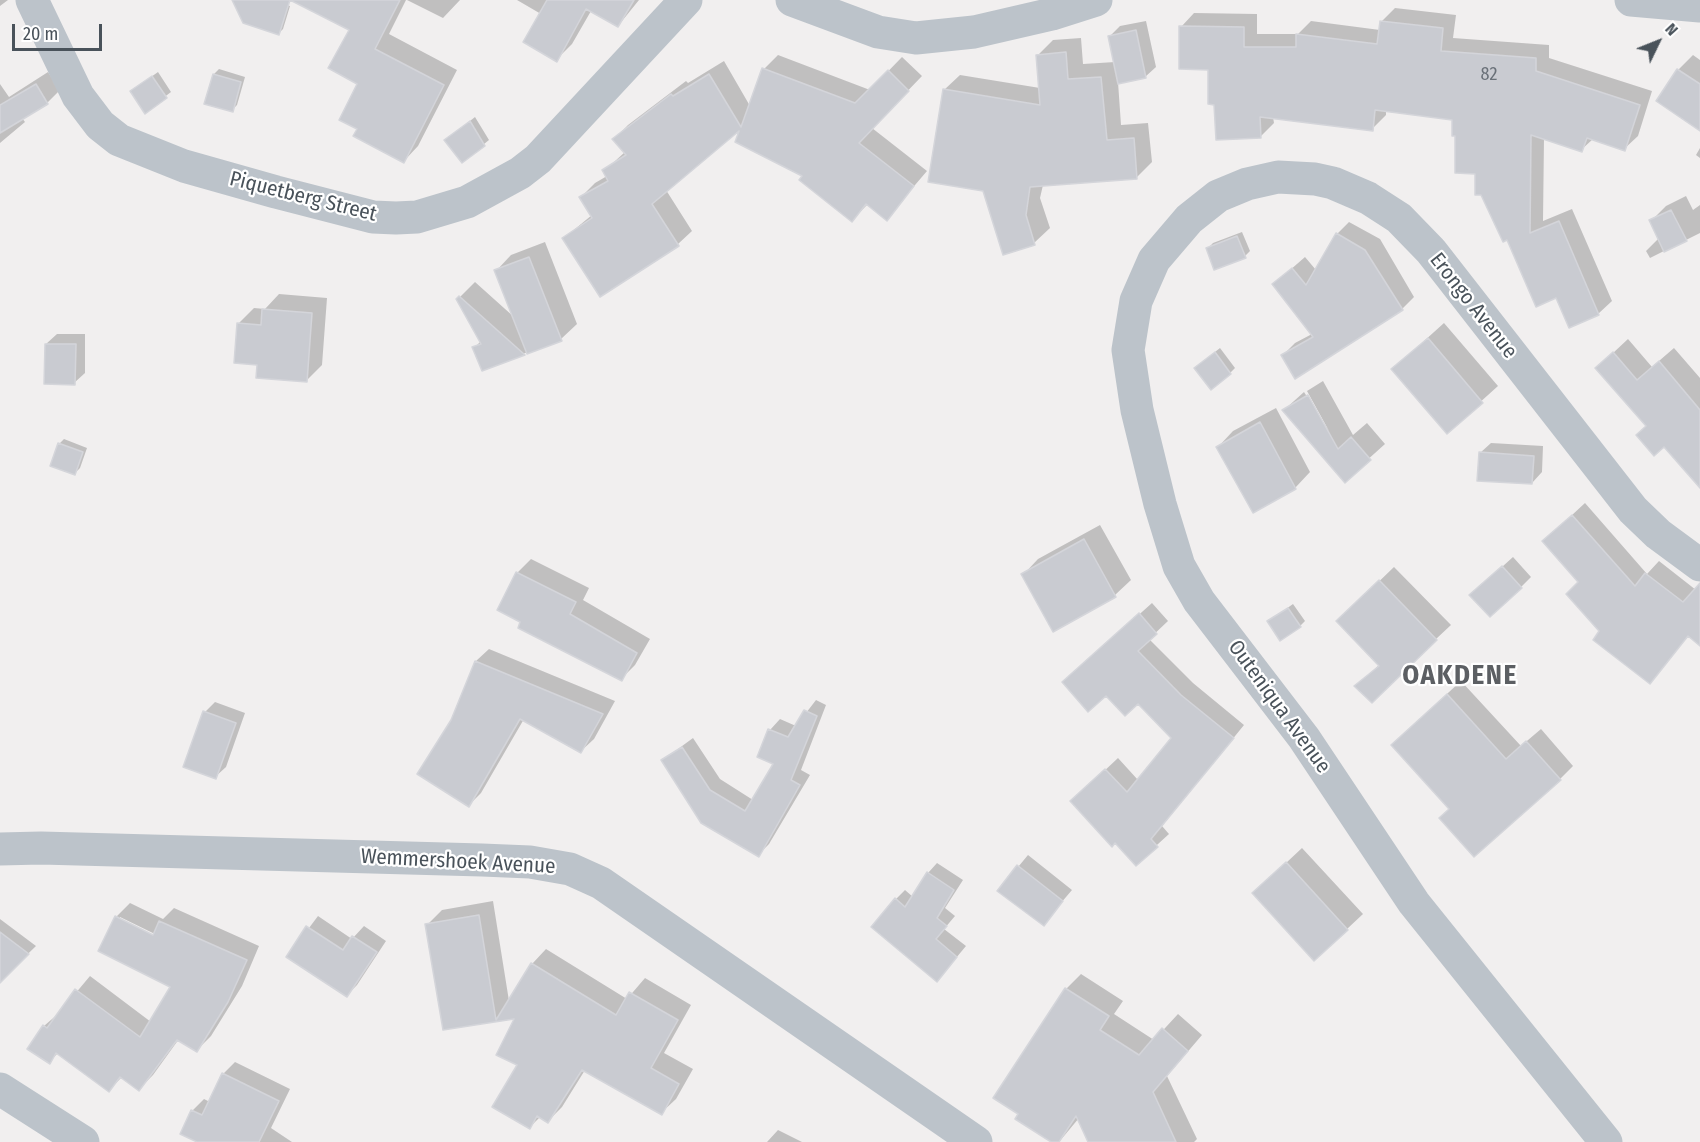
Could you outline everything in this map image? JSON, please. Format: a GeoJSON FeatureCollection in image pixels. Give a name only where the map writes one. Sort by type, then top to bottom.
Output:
{"type":"FeatureCollection","features":[{"type":"Feature","properties":{"kind":"street","name":"Piquetberg Street"},"geometry":{"type":"LineString","coordinates":[[32,0],[78,96],[100,125],[119,140],[184,166],[276,192],[373,217],[396,218],[417,217],[467,201],[520,173],[538,159],[686,0]]}},
{"type":"Feature","properties":{"kind":"street"},"geometry":{"type":"LineString","coordinates":[[792,0],[878,32],[916,38],[974,32],[1052,14],[1096,0]]}},
{"type":"Feature","properties":{"kind":"street"},"geometry":{"type":"LineString","coordinates":[[1631,0],[1700,6]]}},
{"type":"Feature","properties":{"kind":"street","name":"Erongo Avenue"},"geometry":{"type":"LineString","coordinates":[[1189,219],[1232,189],[1278,177],[1333,183],[1379,204],[1408,227],[1431,251],[1633,510],[1658,534],[1700,565]]}},
{"type":"Feature","properties":{"kind":"street","name":"Outeniqua Avenue"},"geometry":{"type":"LineString","coordinates":[[1189,219],[1164,247],[1146,275],[1136,301],[1128,350],[1137,410],[1160,504],[1179,566],[1198,601],[1304,738],[1414,903],[1606,1142]]}},
{"type":"Feature","properties":{"kind":"street","name":"Wemmershoek Avenue"},"geometry":{"type":"LineString","coordinates":[[0,849],[41,848],[482,860],[530,862],[570,868],[601,883],[976,1142]]}},
{"type":"Feature","properties":{"kind":"street"},"geometry":{"type":"LineString","coordinates":[[0,1089],[83,1142]]}},
{"type":"Feature","properties":{"kind":"building"},"geometry":{"type":"Polygon","coordinates":[[[232,0],[290,0],[279,35],[243,23],[232,0]]]}},
{"type":"Feature","properties":{"kind":"building"},"geometry":{"type":"Polygon","coordinates":[[[290,0],[400,0],[375,49],[444,85],[404,163],[353,136],[357,129],[339,120],[357,84],[328,68],[349,30],[290,0]]]}},
{"type":"Feature","properties":{"kind":"building"},"geometry":{"type":"Polygon","coordinates":[[[547,0],[634,0],[618,27],[586,9],[557,62],[523,42],[547,0]]]}},
{"type":"Feature","properties":{"kind":"building"},"geometry":{"type":"Polygon","coordinates":[[[1380,21],[1443,28],[1441,51],[1536,58],[1536,71],[1640,105],[1625,151],[1587,138],[1582,152],[1531,135],[1530,233],[1559,221],[1599,315],[1569,328],[1556,298],[1536,307],[1507,240],[1503,242],[1481,195],[1475,195],[1475,174],[1455,173],[1455,136],[1452,136],[1452,120],[1375,110],[1373,131],[1260,117],[1261,138],[1216,140],[1214,105],[1208,104],[1208,70],[1179,69],[1179,26],[1244,27],[1244,47],[1296,47],[1296,34],[1377,44],[1380,21]]]}},
{"type":"Feature","properties":{"kind":"building"},"geometry":{"type":"Polygon","coordinates":[[[1136,30],[1146,78],[1118,84],[1108,36],[1136,30]]]}},
{"type":"Feature","properties":{"kind":"building"},"geometry":{"type":"Polygon","coordinates":[[[1066,52],[1068,79],[1101,77],[1107,140],[1134,138],[1137,179],[1030,187],[1026,215],[1035,245],[1003,255],[983,191],[928,182],[943,89],[1040,105],[1036,55],[1066,52]]]}},
{"type":"Feature","properties":{"kind":"building"},"geometry":{"type":"Polygon","coordinates":[[[762,68],[855,103],[888,70],[909,91],[859,143],[914,186],[887,221],[866,204],[852,222],[799,180],[802,176],[735,142],[739,131],[652,204],[679,246],[600,297],[562,238],[592,218],[579,197],[608,181],[602,170],[626,155],[612,139],[671,94],[673,96],[709,74],[741,127],[762,68]]]}},
{"type":"Feature","properties":{"kind":"building"},"geometry":{"type":"Polygon","coordinates":[[[1677,69],[1700,84],[1700,131],[1656,101],[1677,69]]]}},
{"type":"Feature","properties":{"kind":"building"},"geometry":{"type":"Polygon","coordinates":[[[213,74],[241,82],[233,112],[204,104],[213,74]]]}},
{"type":"Feature","properties":{"kind":"building"},"geometry":{"type":"Polygon","coordinates":[[[152,76],[167,98],[145,114],[130,91],[152,76]]]}},
{"type":"Feature","properties":{"kind":"building"},"geometry":{"type":"Polygon","coordinates":[[[36,84],[48,104],[0,133],[0,105],[36,84]]]}},
{"type":"Feature","properties":{"kind":"building"},"geometry":{"type":"Polygon","coordinates":[[[470,121],[485,146],[462,163],[444,140],[470,121]]]}},
{"type":"Feature","properties":{"kind":"building"},"geometry":{"type":"Polygon","coordinates":[[[1671,210],[1687,241],[1664,252],[1649,220],[1671,210]]]}},
{"type":"Feature","properties":{"kind":"building"},"geometry":{"type":"Polygon","coordinates":[[[1336,233],[1365,250],[1403,310],[1295,379],[1281,355],[1313,337],[1272,284],[1292,268],[1306,285],[1336,233]]]}},
{"type":"Feature","properties":{"kind":"building"},"geometry":{"type":"Polygon","coordinates":[[[1237,236],[1246,258],[1214,270],[1206,248],[1237,236]]]}},
{"type":"Feature","properties":{"kind":"building"},"geometry":{"type":"Polygon","coordinates":[[[529,257],[562,341],[527,354],[494,270],[529,257]]]}},
{"type":"Feature","properties":{"kind":"building"},"geometry":{"type":"Polygon","coordinates":[[[459,296],[525,355],[482,371],[472,347],[481,344],[456,299],[459,296]]]}},
{"type":"Feature","properties":{"kind":"building"},"geometry":{"type":"Polygon","coordinates":[[[262,309],[312,313],[307,382],[256,378],[257,365],[234,363],[237,323],[261,325],[262,309]]]}},
{"type":"Feature","properties":{"kind":"building"},"geometry":{"type":"Polygon","coordinates":[[[1428,338],[1483,403],[1447,434],[1391,369],[1428,338]]]}},
{"type":"Feature","properties":{"kind":"building"},"geometry":{"type":"Polygon","coordinates":[[[45,344],[76,344],[75,385],[44,384],[45,344]]]}},
{"type":"Feature","properties":{"kind":"building"},"geometry":{"type":"Polygon","coordinates":[[[1215,352],[1231,374],[1211,390],[1194,368],[1215,352]]]}},
{"type":"Feature","properties":{"kind":"building"},"geometry":{"type":"Polygon","coordinates":[[[1613,352],[1637,380],[1659,361],[1700,410],[1700,488],[1664,447],[1654,456],[1636,435],[1646,426],[1595,368],[1613,352]]]}},
{"type":"Feature","properties":{"kind":"building"},"geometry":{"type":"Polygon","coordinates":[[[1308,395],[1338,449],[1351,437],[1371,460],[1345,483],[1282,410],[1308,395]]]}},
{"type":"Feature","properties":{"kind":"building"},"geometry":{"type":"Polygon","coordinates":[[[1260,422],[1296,489],[1253,513],[1216,447],[1260,422]]]}},
{"type":"Feature","properties":{"kind":"building"},"geometry":{"type":"Polygon","coordinates":[[[58,443],[83,452],[75,475],[50,466],[58,443]]]}},
{"type":"Feature","properties":{"kind":"building"},"geometry":{"type":"Polygon","coordinates":[[[1479,452],[1534,456],[1532,484],[1477,481],[1479,452]]]}},
{"type":"Feature","properties":{"kind":"building"},"geometry":{"type":"Polygon","coordinates":[[[1572,515],[1635,586],[1645,573],[1683,602],[1700,583],[1700,646],[1688,636],[1650,684],[1593,640],[1599,631],[1566,594],[1578,582],[1542,541],[1572,515]]]}},
{"type":"Feature","properties":{"kind":"building"},"geometry":{"type":"Polygon","coordinates":[[[1084,539],[1116,597],[1053,632],[1021,574],[1084,539]]]}},
{"type":"Feature","properties":{"kind":"building"},"geometry":{"type":"Polygon","coordinates":[[[1502,566],[1522,588],[1490,617],[1469,595],[1502,566]]]}},
{"type":"Feature","properties":{"kind":"building"},"geometry":{"type":"Polygon","coordinates":[[[516,572],[576,602],[570,614],[637,653],[622,681],[518,628],[520,622],[497,610],[516,572]]]}},
{"type":"Feature","properties":{"kind":"building"},"geometry":{"type":"Polygon","coordinates":[[[1379,580],[1437,640],[1372,703],[1354,686],[1379,666],[1336,621],[1379,580]]]}},
{"type":"Feature","properties":{"kind":"building"},"geometry":{"type":"Polygon","coordinates":[[[1288,608],[1301,627],[1280,641],[1267,621],[1288,608]]]}},
{"type":"Feature","properties":{"kind":"building"},"geometry":{"type":"Polygon","coordinates":[[[1139,613],[1157,634],[1138,651],[1181,695],[1234,738],[1151,839],[1158,847],[1136,866],[1115,843],[1112,847],[1070,801],[1105,769],[1127,792],[1171,738],[1138,704],[1125,716],[1106,696],[1088,712],[1062,682],[1139,613]]]}},
{"type":"Feature","properties":{"kind":"building"},"geometry":{"type":"Polygon","coordinates":[[[475,661],[603,714],[581,753],[520,719],[469,807],[417,774],[451,720],[475,661]]]}},
{"type":"Feature","properties":{"kind":"building"},"geometry":{"type":"Polygon","coordinates":[[[1447,694],[1506,759],[1526,741],[1561,780],[1474,857],[1439,818],[1449,809],[1391,745],[1447,694]]]}},
{"type":"Feature","properties":{"kind":"building"},"geometry":{"type":"Polygon","coordinates":[[[804,710],[817,716],[791,780],[800,785],[759,857],[701,823],[661,760],[682,747],[710,790],[745,811],[773,764],[757,757],[768,729],[788,737],[804,710]]]}},
{"type":"Feature","properties":{"kind":"building"},"geometry":{"type":"Polygon","coordinates":[[[203,711],[236,723],[216,779],[183,767],[203,711]]]}},
{"type":"Feature","properties":{"kind":"building"},"geometry":{"type":"Polygon","coordinates":[[[1286,862],[1348,930],[1314,961],[1252,893],[1286,862]]]}},
{"type":"Feature","properties":{"kind":"building"},"geometry":{"type":"Polygon","coordinates":[[[1017,865],[1063,901],[1044,926],[997,891],[1017,865]]]}},
{"type":"Feature","properties":{"kind":"building"},"geometry":{"type":"Polygon","coordinates":[[[927,872],[954,890],[937,918],[947,926],[936,939],[957,957],[937,982],[871,927],[895,898],[905,907],[927,872]]]}},
{"type":"Feature","properties":{"kind":"building"},"geometry":{"type":"Polygon","coordinates":[[[479,915],[496,1020],[531,963],[616,1015],[629,992],[678,1020],[651,1068],[679,1084],[662,1115],[582,1070],[548,1123],[537,1116],[530,1129],[492,1107],[517,1065],[496,1055],[514,1019],[443,1030],[425,924],[479,915]]]}},
{"type":"Feature","properties":{"kind":"building"},"geometry":{"type":"Polygon","coordinates":[[[115,916],[153,935],[159,921],[247,960],[228,1002],[197,1052],[177,1040],[139,1091],[120,1077],[109,1092],[56,1053],[50,1064],[27,1049],[43,1025],[47,1028],[75,989],[140,1037],[170,987],[98,951],[115,916]]]}},
{"type":"Feature","properties":{"kind":"building"},"geometry":{"type":"Polygon","coordinates":[[[306,926],[343,950],[352,936],[377,952],[347,997],[286,957],[306,926]]]}},
{"type":"Feature","properties":{"kind":"building"},"geometry":{"type":"Polygon","coordinates":[[[0,932],[29,954],[0,983],[0,932]]]}},
{"type":"Feature","properties":{"kind":"building"},"geometry":{"type":"Polygon","coordinates":[[[1065,988],[1109,1016],[1100,1030],[1139,1055],[1162,1028],[1188,1051],[1153,1092],[1176,1142],[1088,1142],[1076,1116],[1059,1142],[1051,1142],[1015,1119],[1018,1114],[993,1098],[1065,988]]]}},
{"type":"Feature","properties":{"kind":"building"},"geometry":{"type":"Polygon","coordinates":[[[222,1073],[279,1101],[259,1142],[197,1142],[180,1134],[191,1110],[202,1115],[222,1073]]]}},
{"type":"Feature","properties":{"kind":"district","name":"OAKDENE"},"geometry":{"type":"Point","coordinates":[1460,676]}}]}
